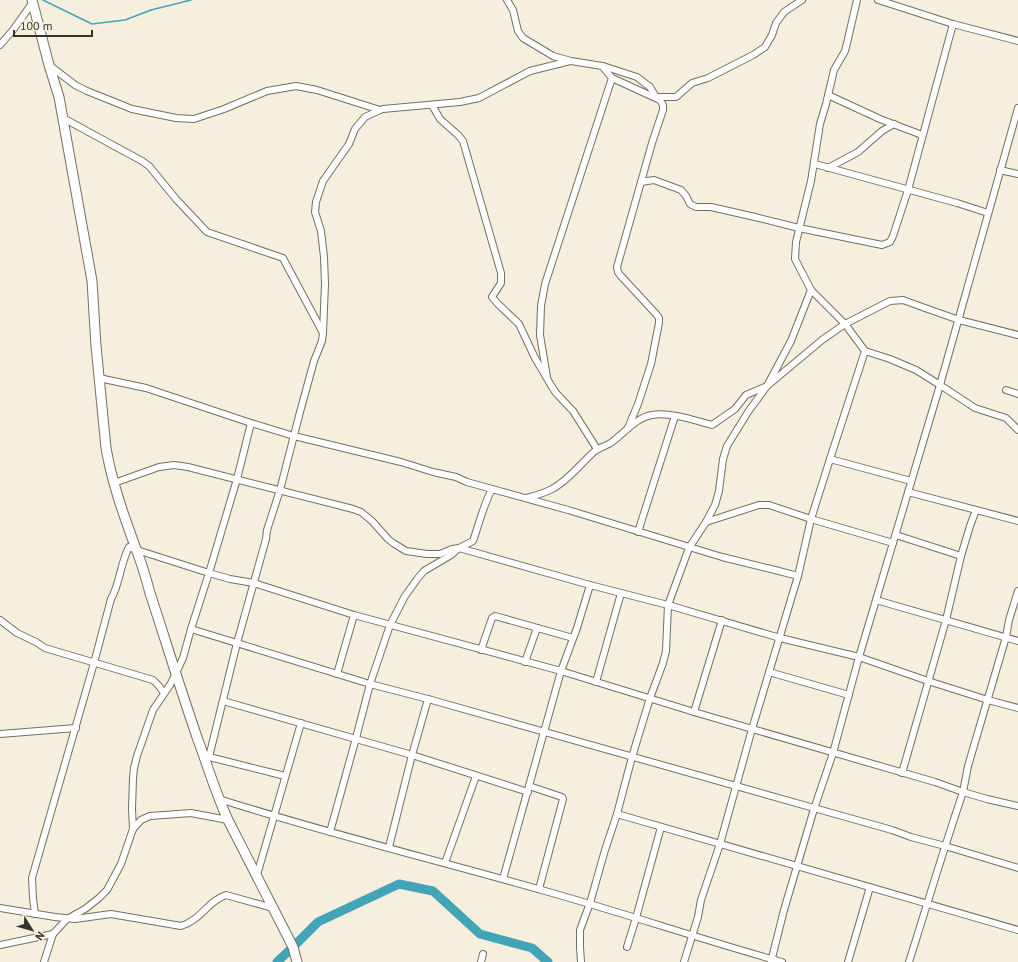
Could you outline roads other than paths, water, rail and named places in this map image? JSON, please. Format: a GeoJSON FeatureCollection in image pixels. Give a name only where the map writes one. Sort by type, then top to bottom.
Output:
{"type":"FeatureCollection","features":[{"type":"Feature","properties":{"kind":"street"},"geometry":{"type":"LineString","coordinates":[[507,0],[514,10],[518,31],[523,38],[553,56],[571,61],[602,66],[637,76],[650,87],[656,98]]}},
{"type":"Feature","properties":{"kind":"street"},"geometry":{"type":"LineString","coordinates":[[656,98],[676,97],[692,83],[708,78],[753,55],[765,47],[772,36],[776,23],[784,12],[802,0]]}},
{"type":"Feature","properties":{"kind":"street"},"geometry":{"type":"LineString","coordinates":[[857,0],[847,43],[834,70],[820,124],[815,164],[796,242],[795,259],[811,290],[845,324],[865,350],[916,370],[975,408],[1006,418],[1018,430]]}},
{"type":"Feature","properties":{"kind":"street"},"geometry":{"type":"LineString","coordinates":[[878,0],[953,24],[1018,41]]}},
{"type":"Feature","properties":{"kind":"street"},"geometry":{"type":"LineString","coordinates":[[0,45],[13,30],[33,1]]}},
{"type":"Feature","properties":{"kind":"street"},"geometry":{"type":"LineString","coordinates":[[33,1],[49,65],[59,97],[92,281],[106,448],[114,483],[125,519],[137,550],[188,712],[206,756],[219,799],[228,820],[293,948],[297,962]]}},
{"type":"Feature","properties":{"kind":"street"},"geometry":{"type":"LineString","coordinates":[[641,182],[654,180],[681,190],[690,204],[696,207],[711,207],[799,228],[882,245],[890,242],[908,190],[953,24]]}},
{"type":"Feature","properties":{"kind":"street"},"geometry":{"type":"LineString","coordinates":[[206,756],[223,700],[237,643],[266,540],[267,530],[280,490],[314,361],[322,340],[325,284],[324,257],[321,231],[315,212],[316,202],[323,181],[349,144],[355,129],[365,117],[383,109],[460,102],[479,98],[530,71],[571,61]]}},
{"type":"Feature","properties":{"kind":"street"},"geometry":{"type":"LineString","coordinates":[[49,65],[75,85],[87,91],[132,109],[176,118],[194,119],[224,109],[267,91],[296,86],[317,90],[380,110]]}},
{"type":"Feature","properties":{"kind":"street"},"geometry":{"type":"LineString","coordinates":[[602,66],[612,78],[660,100],[663,105],[663,110],[652,143],[617,267],[620,275],[658,315],[659,318],[651,364],[638,404],[627,429]]}},
{"type":"Feature","properties":{"kind":"street"},"geometry":{"type":"LineString","coordinates":[[547,379],[540,335],[540,306],[545,284],[612,78]]}},
{"type":"Feature","properties":{"kind":"street"},"geometry":{"type":"LineString","coordinates":[[828,95],[880,119],[922,135]]}},
{"type":"Feature","properties":{"kind":"street"},"geometry":{"type":"LineString","coordinates":[[432,105],[440,119],[463,141],[501,273],[501,283],[492,297],[519,324],[547,379],[556,393],[573,411],[597,449]]}},
{"type":"Feature","properties":{"kind":"street"},"geometry":{"type":"LineString","coordinates":[[771,960],[784,910],[814,809],[833,753],[859,657],[959,320],[1018,108]]}},
{"type":"Feature","properties":{"kind":"street"},"geometry":{"type":"LineString","coordinates":[[63,118],[149,166],[207,232],[283,258],[323,333]]}},
{"type":"Feature","properties":{"kind":"street"},"geometry":{"type":"LineString","coordinates":[[828,168],[858,152],[882,131],[894,124]]}},
{"type":"Feature","properties":{"kind":"street"},"geometry":{"type":"LineString","coordinates":[[815,164],[957,202],[988,213]]}},
{"type":"Feature","properties":{"kind":"street"},"geometry":{"type":"LineString","coordinates":[[1000,170],[1018,174]]}},
{"type":"Feature","properties":{"kind":"street"},"geometry":{"type":"LineString","coordinates":[[581,962],[580,930],[590,903],[617,814],[632,757],[666,651],[668,605],[689,548],[715,505],[719,491],[723,459],[727,446],[748,412],[767,386],[791,341],[811,290]]}},
{"type":"Feature","properties":{"kind":"street"},"geometry":{"type":"LineString","coordinates":[[526,498],[544,493],[553,488],[579,467],[597,449],[610,443],[627,429],[650,415],[684,417],[712,425],[735,409],[746,394],[767,386],[811,348],[845,324],[890,301],[903,300],[959,320],[1018,335]]}},
{"type":"Feature","properties":{"kind":"street"},"geometry":{"type":"LineString","coordinates":[[684,962],[701,900],[720,844],[752,729],[798,576],[811,519],[865,350]]}},
{"type":"Feature","properties":{"kind":"street"},"geometry":{"type":"LineString","coordinates":[[99,378],[146,388],[294,436],[401,462],[568,510],[722,558],[798,576]]}},
{"type":"Feature","properties":{"kind":"street"},"geometry":{"type":"LineString","coordinates":[[1006,390],[1018,394]]}},
{"type":"Feature","properties":{"kind":"street"},"geometry":{"type":"LineString","coordinates":[[638,532],[675,416]]}},
{"type":"Feature","properties":{"kind":"street"},"geometry":{"type":"LineString","coordinates":[[44,962],[53,934],[67,918],[85,909],[107,890],[121,864],[133,829],[132,809],[134,768],[142,738],[152,710],[170,685],[183,658],[237,479],[251,423]]}},
{"type":"Feature","properties":{"kind":"street"},"geometry":{"type":"LineString","coordinates":[[830,459],[911,481]]}},
{"type":"Feature","properties":{"kind":"street"},"geometry":{"type":"LineString","coordinates":[[114,483],[159,467],[174,465],[237,479],[361,512],[372,521],[388,540],[406,551],[440,554],[459,548],[722,620],[780,638],[859,657],[928,681],[1018,708]]}},
{"type":"Feature","properties":{"kind":"street"},"geometry":{"type":"LineString","coordinates":[[330,832],[370,684],[390,625],[404,596],[424,571],[451,555],[459,548],[473,541],[486,501],[492,489]]}},
{"type":"Feature","properties":{"kind":"street"},"geometry":{"type":"LineString","coordinates":[[908,492],[1018,521]]}},
{"type":"Feature","properties":{"kind":"street"},"geometry":{"type":"LineString","coordinates":[[706,522],[759,505],[769,505],[893,543]]}},
{"type":"Feature","properties":{"kind":"street"},"geometry":{"type":"LineString","coordinates":[[902,773],[946,620],[970,526],[976,510]]}},
{"type":"Feature","properties":{"kind":"street"},"geometry":{"type":"LineString","coordinates":[[896,535],[962,556]]}},
{"type":"Feature","properties":{"kind":"street"},"geometry":{"type":"LineString","coordinates":[[35,914],[32,878],[76,728],[111,599],[116,589],[124,556],[129,547],[209,573],[230,579],[254,583],[390,625],[561,671],[694,712],[935,782],[963,792],[1018,806]]}},
{"type":"Feature","properties":{"kind":"street"},"geometry":{"type":"LineString","coordinates":[[503,879],[561,671],[590,585]]}},
{"type":"Feature","properties":{"kind":"street"},"geometry":{"type":"LineString","coordinates":[[909,962],[963,792],[968,766],[1018,591]]}},
{"type":"Feature","properties":{"kind":"street"},"geometry":{"type":"LineString","coordinates":[[596,682],[621,593]]}},
{"type":"Feature","properties":{"kind":"street"},"geometry":{"type":"LineString","coordinates":[[876,600],[1018,641]]}},
{"type":"Feature","properties":{"kind":"street"},"geometry":{"type":"LineString","coordinates":[[337,674],[354,614]]}},
{"type":"Feature","properties":{"kind":"street"},"geometry":{"type":"LineString","coordinates":[[481,650],[492,618],[495,616],[573,638]]}},
{"type":"Feature","properties":{"kind":"street"},"geometry":{"type":"LineString","coordinates":[[0,620],[17,633],[45,648],[94,664],[153,680],[164,693]]}},
{"type":"Feature","properties":{"kind":"street"},"geometry":{"type":"LineString","coordinates":[[694,712],[722,620]]}},
{"type":"Feature","properties":{"kind":"street"},"geometry":{"type":"LineString","coordinates":[[525,662],[537,628]]}},
{"type":"Feature","properties":{"kind":"street"},"geometry":{"type":"LineString","coordinates":[[191,629],[370,684],[892,830],[933,844],[945,846],[1018,868]]}},
{"type":"Feature","properties":{"kind":"street"},"geometry":{"type":"LineString","coordinates":[[769,672],[849,695]]}},
{"type":"Feature","properties":{"kind":"street"},"geometry":{"type":"LineString","coordinates":[[389,848],[412,755],[428,699]]}},
{"type":"Feature","properties":{"kind":"street"},"geometry":{"type":"LineString","coordinates":[[223,700],[356,738],[476,776],[562,797],[563,799],[539,889]]}},
{"type":"Feature","properties":{"kind":"street"},"geometry":{"type":"LineString","coordinates":[[257,875],[301,723]]}},
{"type":"Feature","properties":{"kind":"street"},"geometry":{"type":"LineString","coordinates":[[0,734],[76,728]]}},
{"type":"Feature","properties":{"kind":"street"},"geometry":{"type":"LineString","coordinates":[[206,756],[285,776]]}},
{"type":"Feature","properties":{"kind":"street"},"geometry":{"type":"LineString","coordinates":[[446,863],[476,776]]}},
{"type":"Feature","properties":{"kind":"street"},"geometry":{"type":"LineString","coordinates":[[219,799],[330,832],[590,903],[692,936],[782,962]]}},
{"type":"Feature","properties":{"kind":"street"},"geometry":{"type":"LineString","coordinates":[[133,829],[141,820],[150,816],[191,813],[228,820]]}},
{"type":"Feature","properties":{"kind":"street"},"geometry":{"type":"LineString","coordinates":[[617,814],[1018,930]]}},
{"type":"Feature","properties":{"kind":"street"},"geometry":{"type":"LineString","coordinates":[[627,947],[661,827]]}},
{"type":"Feature","properties":{"kind":"street"},"geometry":{"type":"LineString","coordinates":[[848,962],[870,887]]}},
{"type":"Feature","properties":{"kind":"street"},"geometry":{"type":"LineString","coordinates":[[0,908],[75,920],[111,914],[180,926],[190,923],[219,898],[226,895],[273,908]]}},
{"type":"Feature","properties":{"kind":"street"},"geometry":{"type":"LineString","coordinates":[[0,945],[53,934]]}},
{"type":"Feature","properties":{"kind":"street"},"geometry":{"type":"LineString","coordinates":[[481,962],[483,954]]}},
{"type":"Feature","properties":{"kind":"waterway"},"geometry":{"type":"LineString","coordinates":[[43,0],[92,24],[125,20],[151,10],[191,0]]}},
{"type":"Feature","properties":{"kind":"waterway"},"geometry":{"type":"LineString","coordinates":[[277,962],[318,922],[399,884],[433,891],[480,934],[532,948],[548,962]]}}]}
